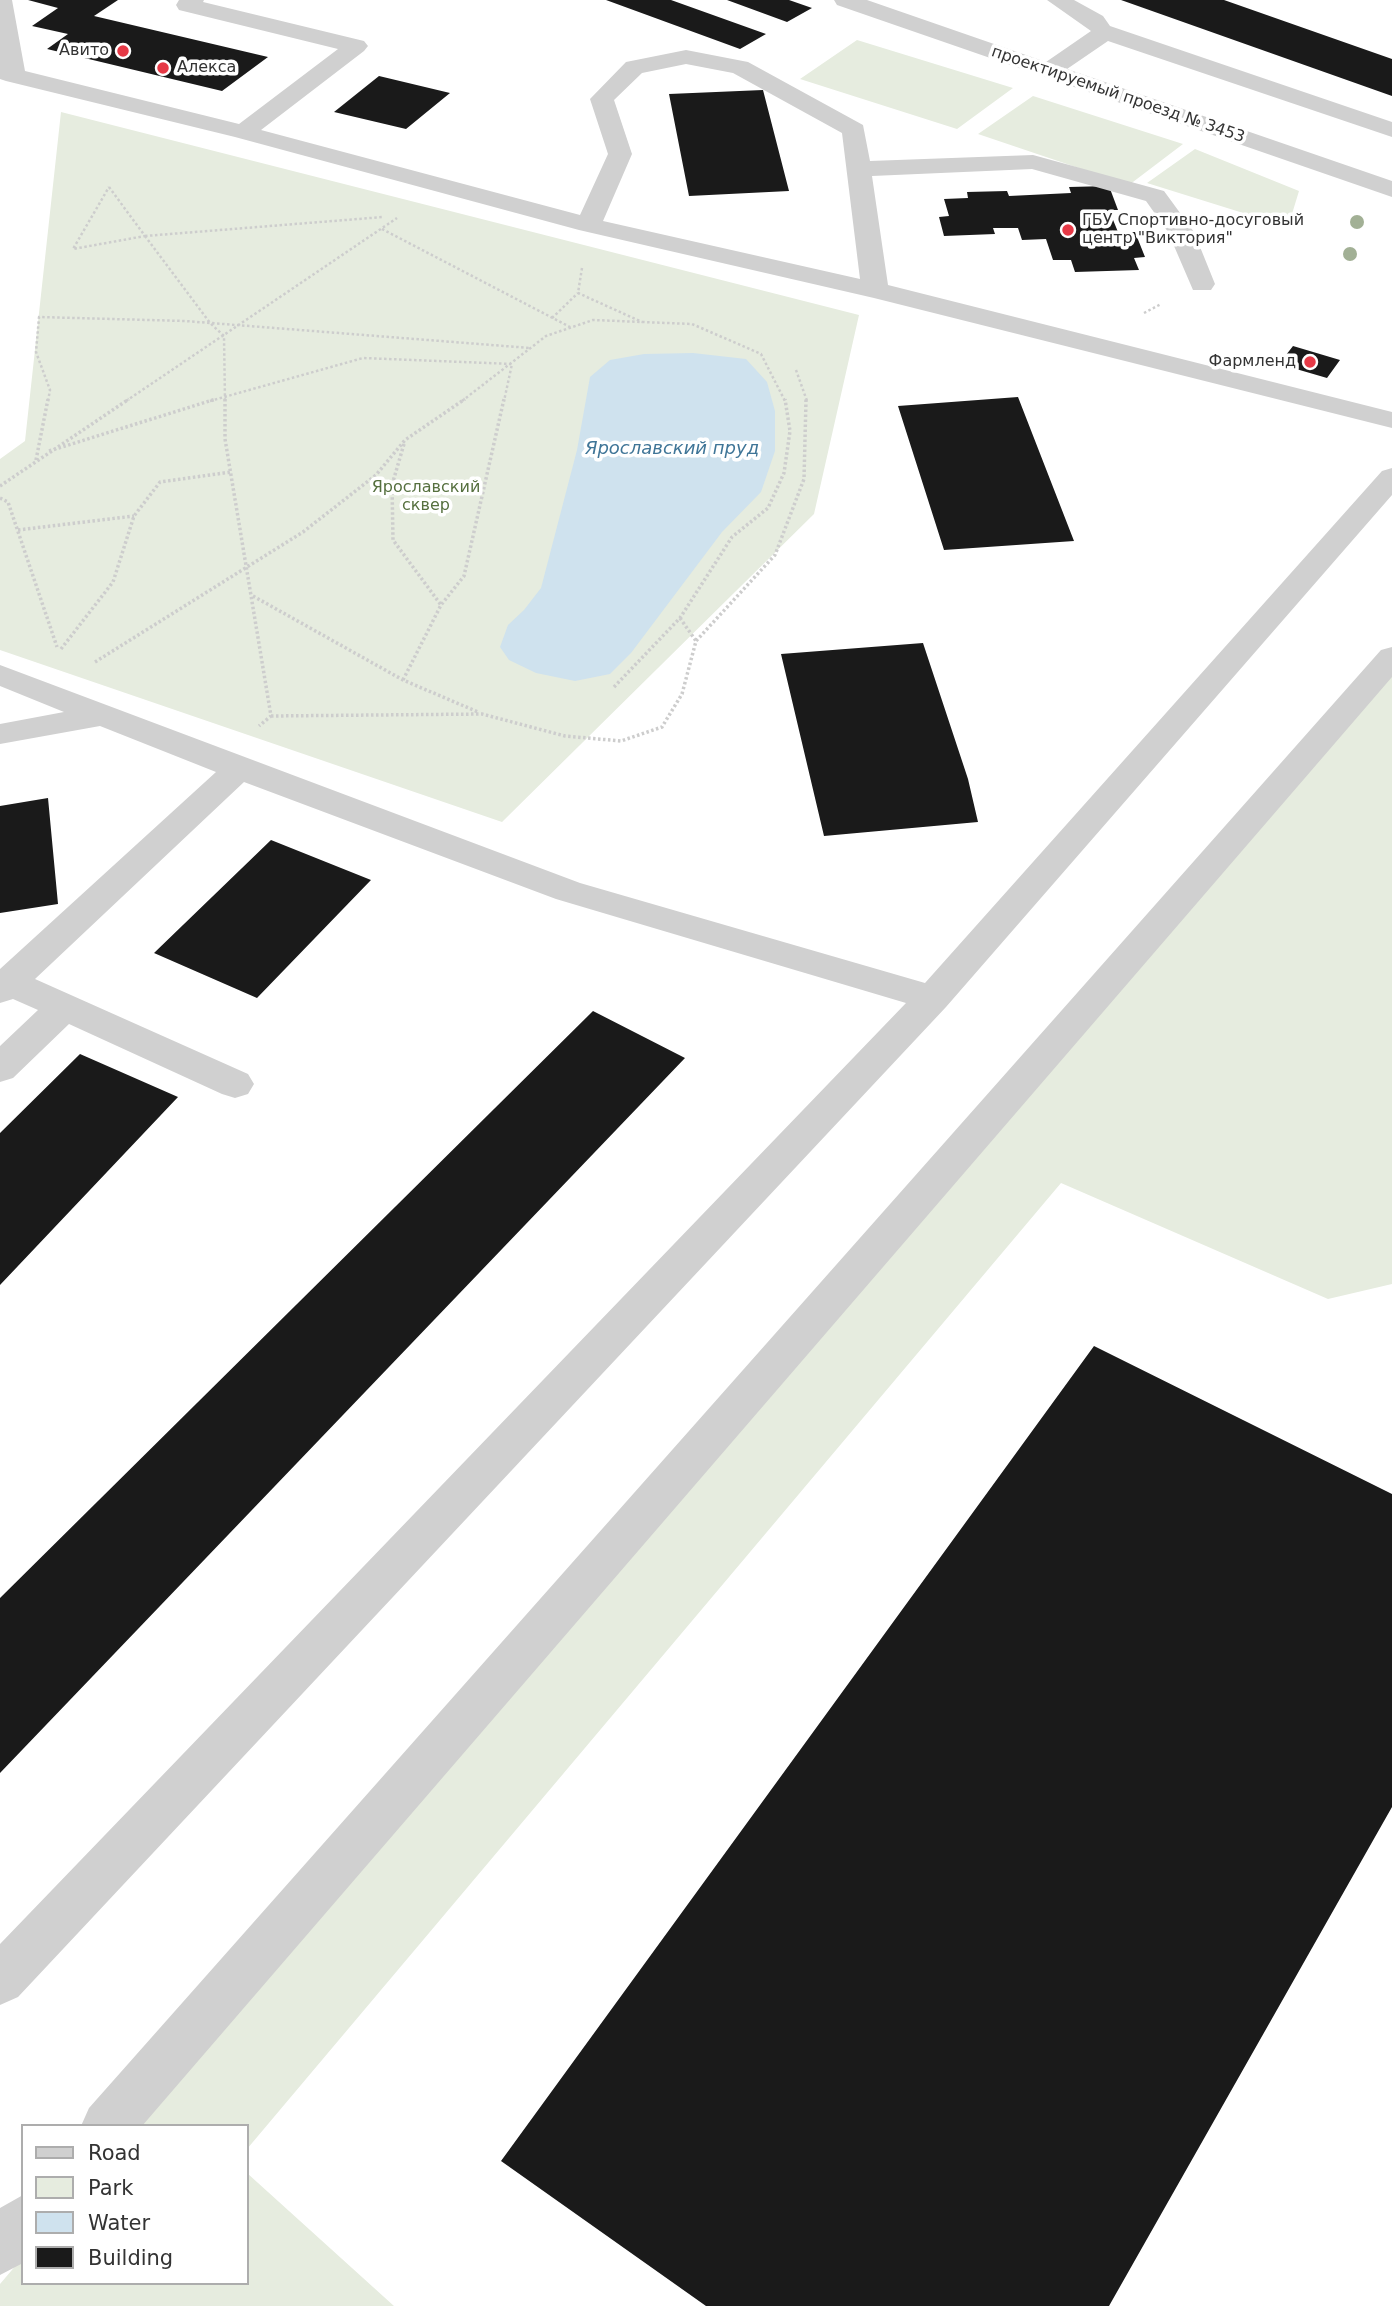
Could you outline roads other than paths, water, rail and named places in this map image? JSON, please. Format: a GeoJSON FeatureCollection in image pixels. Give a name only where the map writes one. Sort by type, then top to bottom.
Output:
{"type":"FeatureCollection","features":[{"type":"Feature","properties":{"kind":"street"},"geometry":{"type":"LineString","coordinates":[[1,0],[7,74],[243,132],[588,225],[875,290],[1392,420]]}},
{"type":"Feature","properties":{"kind":"street"},"geometry":{"type":"LineString","coordinates":[[193,0],[187,5],[356,46],[243,132]]}},
{"type":"Feature","properties":{"kind":"street","name":"проектируемый проезд № 3453"},"geometry":{"type":"LineString","coordinates":[[845,0],[1392,188]]}},
{"type":"Feature","properties":{"kind":"street"},"geometry":{"type":"LineString","coordinates":[[1058,0],[1095,21],[1102,32],[1392,130]]}},
{"type":"Feature","properties":{"kind":"street"},"geometry":{"type":"LineString","coordinates":[[1048,71],[1098,39],[1102,32]]}},
{"type":"Feature","properties":{"kind":"street"},"geometry":{"type":"LineString","coordinates":[[588,225],[621,154],[602,99],[634,67],[686,57],[740,67],[854,130],[875,290]]}},
{"type":"Feature","properties":{"kind":"street"},"geometry":{"type":"LineString","coordinates":[[859,169],[1032,162],[1155,196],[1181,232],[1202,284]]}},
{"type":"Feature","properties":{"kind":"street"},"geometry":{"type":"LineString","coordinates":[[0,1980],[933,998],[1392,477]]}},
{"type":"Feature","properties":{"kind":"street"},"geometry":{"type":"LineString","coordinates":[[109,2124],[1392,657]]}},
{"type":"Feature","properties":{"kind":"street"},"geometry":{"type":"LineString","coordinates":[[0,675],[229,765],[568,891],[933,998]]}},
{"type":"Feature","properties":{"kind":"street"},"geometry":{"type":"LineString","coordinates":[[0,734],[104,715]]}},
{"type":"Feature","properties":{"kind":"street"},"geometry":{"type":"LineString","coordinates":[[229,765],[5,986],[65,1006],[235,1084]]}},
{"type":"Feature","properties":{"kind":"street"},"geometry":{"type":"LineString","coordinates":[[0,1068],[65,1006]]}},
{"type":"Feature","properties":{"kind":"street"},"geometry":{"type":"LineString","coordinates":[[0,2248],[21,2224]]}},
{"type":"Feature","properties":{"kind":"water","name":"Ярославский пруд"},"geometry":{"type":"Polygon","coordinates":[[[693,353],[746,359],[767,382],[775,411],[775,451],[761,492],[722,532],[631,653],[610,674],[575,681],[536,673],[509,660],[500,647],[508,625],[541,588],[577,450],[590,377],[610,360],[644,354],[693,353]]]}},
{"type":"Feature","properties":{"kind":"place","name":"Авито"},"geometry":{"type":"Point","coordinates":[123,51]}},
{"type":"Feature","properties":{"kind":"place","name":"Алекса"},"geometry":{"type":"Point","coordinates":[163,68]}},
{"type":"Feature","properties":{"kind":"place","name":"ГБУ Спортивно-досуговый центр \"Виктория\""},"geometry":{"type":"Point","coordinates":[1068,230]}},
{"type":"Feature","properties":{"kind":"place","name":"Фармленд"},"geometry":{"type":"Point","coordinates":[1310,362]}},
{"type":"Feature","properties":{"kind":"park label","name":"Ярославский сквер"},"geometry":{"type":"Point","coordinates":[426,497]}}]}
